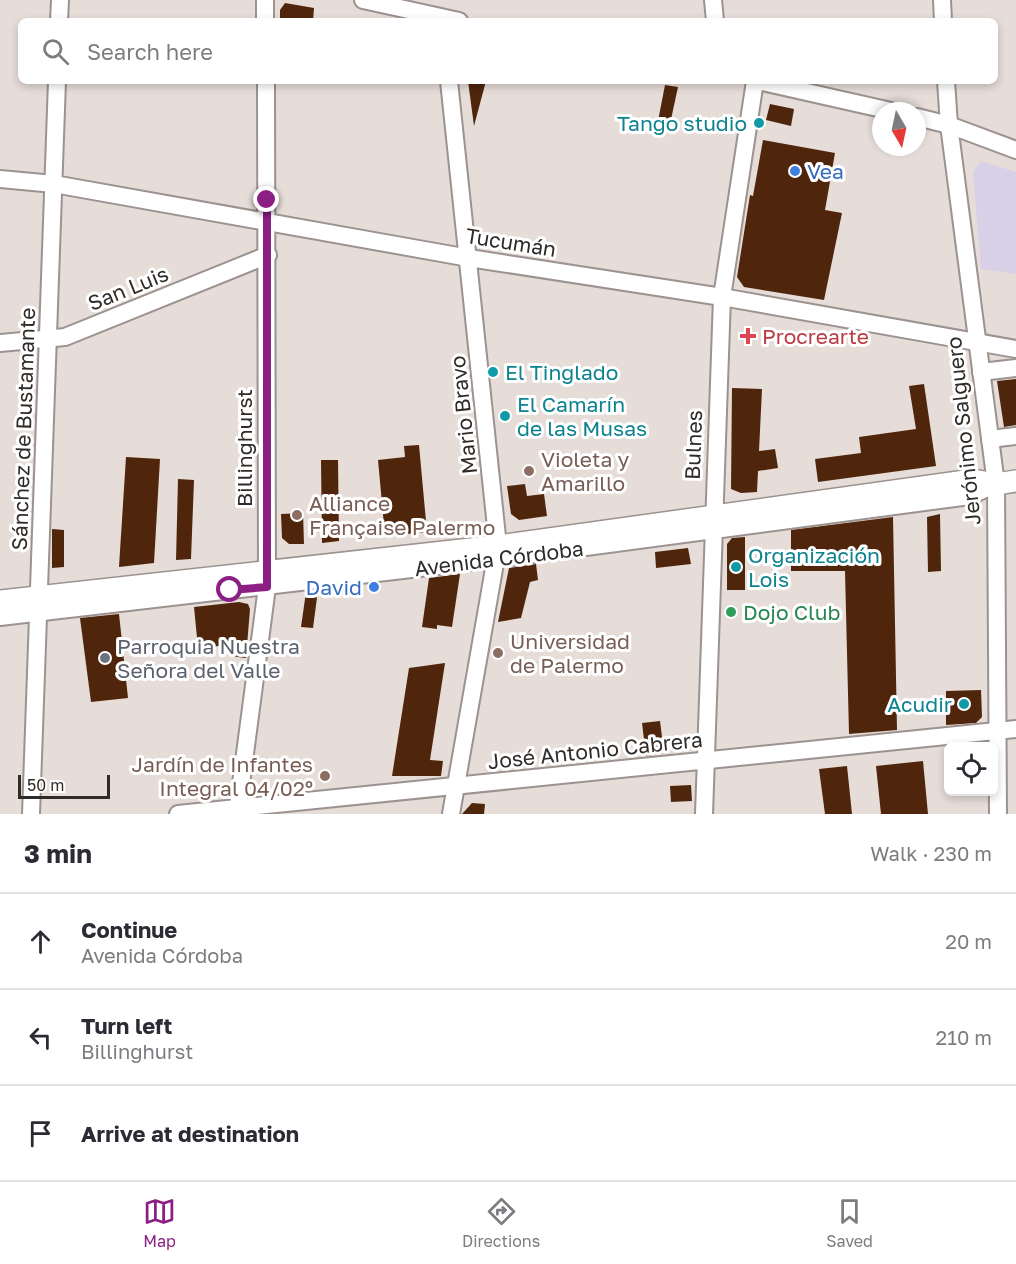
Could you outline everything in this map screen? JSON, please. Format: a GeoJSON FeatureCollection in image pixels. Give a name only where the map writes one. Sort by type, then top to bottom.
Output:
{"type":"FeatureCollection","features":[{"type":"Feature","properties":{"kind":"main road","name":"Avenida Córdoba"},"geometry":{"type":"LineString","coordinates":[[0,601],[38,605],[498,553],[714,524],[973,480],[1006,483]]}},
{"type":"Feature","properties":{"kind":"street"},"geometry":{"type":"LineString","coordinates":[[59,18],[60,0]]}},
{"type":"Feature","properties":{"kind":"street"},"geometry":{"type":"LineString","coordinates":[[264,0],[265,18]]}},
{"type":"Feature","properties":{"kind":"street"},"geometry":{"type":"LineString","coordinates":[[363,0],[438,18]]}},
{"type":"Feature","properties":{"kind":"street"},"geometry":{"type":"LineString","coordinates":[[442,0],[442,18]]}},
{"type":"Feature","properties":{"kind":"street"},"geometry":{"type":"LineString","coordinates":[[713,0],[715,18]]}},
{"type":"Feature","properties":{"kind":"street"},"geometry":{"type":"LineString","coordinates":[[942,0],[943,18]]}},
{"type":"Feature","properties":{"kind":"street","name":"Sánchez de Bustamante"},"geometry":{"type":"LineString","coordinates":[[31,814],[57,84]]}},
{"type":"Feature","properties":{"kind":"street","name":"Billinghurst"},"geometry":{"type":"LineString","coordinates":[[237,810],[267,579],[266,84]]}},
{"type":"Feature","properties":{"kind":"street","name":"Mario Bravo"},"geometry":{"type":"LineString","coordinates":[[449,84],[498,553],[451,814]]}},
{"type":"Feature","properties":{"kind":"street","name":"Bulnes"},"geometry":{"type":"LineString","coordinates":[[704,814],[722,297],[757,84]]}},
{"type":"Feature","properties":{"kind":"street"},"geometry":{"type":"LineString","coordinates":[[770,84],[872,107]]}},
{"type":"Feature","properties":{"kind":"street","name":"Jerónimo Salguero"},"geometry":{"type":"LineString","coordinates":[[946,84],[949,125],[990,439],[1006,483],[998,731],[998,814]]}},
{"type":"Feature","properties":{"kind":"street"},"geometry":{"type":"LineString","coordinates":[[926,119],[949,125],[1016,150]]}},
{"type":"Feature","properties":{"kind":"street","name":"Tucumán"},"geometry":{"type":"LineString","coordinates":[[0,179],[54,184],[469,258],[722,297],[1016,350]]}},
{"type":"Feature","properties":{"kind":"street","name":"San Luis"},"geometry":{"type":"LineString","coordinates":[[0,343],[49,340],[78,332],[268,255]]}},
{"type":"Feature","properties":{"kind":"street"},"geometry":{"type":"LineString","coordinates":[[981,372],[1016,369]]}},
{"type":"Feature","properties":{"kind":"street"},"geometry":{"type":"LineString","coordinates":[[990,439],[1016,436]]}},
{"type":"Feature","properties":{"kind":"street","name":"Avenida Córdoba"},"geometry":{"type":"LineString","coordinates":[[0,617],[38,605]]}},
{"type":"Feature","properties":{"kind":"street","name":"José Antonio Cabrera"},"geometry":{"type":"LineString","coordinates":[[178,814],[237,810],[1016,729]]}},
{"type":"Feature","properties":{"kind":"shaded area"},"geometry":{"type":"Polygon","coordinates":[[[981,161],[1016,172],[1016,274],[981,269],[973,172],[981,161]]]}},
{"type":"Feature","properties":{"kind":"building"},"geometry":{"type":"Polygon","coordinates":[[[285,3],[314,8],[313,18],[280,18],[280,10],[285,3]]]}},
{"type":"Feature","properties":{"kind":"building"},"geometry":{"type":"Polygon","coordinates":[[[468,84],[485,84],[474,126],[468,84]]]}},
{"type":"Feature","properties":{"kind":"building"},"geometry":{"type":"Polygon","coordinates":[[[665,85],[678,87],[670,124],[658,121],[665,85]]]}},
{"type":"Feature","properties":{"kind":"building"},"geometry":{"type":"Polygon","coordinates":[[[770,104],[794,109],[791,126],[766,120],[770,104]]]}},
{"type":"Feature","properties":{"kind":"building"},"geometry":{"type":"Polygon","coordinates":[[[763,140],[835,153],[825,210],[842,213],[824,300],[744,287],[737,277],[750,195],[753,196],[763,140]]]}},
{"type":"Feature","properties":{"kind":"building"},"geometry":{"type":"Polygon","coordinates":[[[1016,379],[1016,425],[1004,427],[997,381],[1016,379]]]}},
{"type":"Feature","properties":{"kind":"building"},"geometry":{"type":"Polygon","coordinates":[[[924,384],[936,466],[818,482],[815,459],[861,453],[859,437],[916,429],[909,386],[924,384]]]}},
{"type":"Feature","properties":{"kind":"building"},"geometry":{"type":"Polygon","coordinates":[[[732,388],[762,389],[759,451],[775,449],[778,468],[758,471],[757,492],[741,493],[731,489],[732,388]]]}},
{"type":"Feature","properties":{"kind":"building"},"geometry":{"type":"Polygon","coordinates":[[[419,445],[427,532],[385,536],[378,460],[405,457],[404,446],[419,445]]]}},
{"type":"Feature","properties":{"kind":"building"},"geometry":{"type":"Polygon","coordinates":[[[126,457],[160,459],[154,563],[119,567],[126,457]]]}},
{"type":"Feature","properties":{"kind":"building"},"geometry":{"type":"Polygon","coordinates":[[[321,460],[338,460],[339,541],[322,543],[321,460]]]}},
{"type":"Feature","properties":{"kind":"building"},"geometry":{"type":"Polygon","coordinates":[[[178,479],[194,480],[191,559],[176,560],[178,479]]]}},
{"type":"Feature","properties":{"kind":"building"},"geometry":{"type":"Polygon","coordinates":[[[525,484],[527,496],[544,494],[547,516],[519,520],[511,514],[507,486],[525,484]]]}},
{"type":"Feature","properties":{"kind":"building"},"geometry":{"type":"Polygon","coordinates":[[[303,513],[304,544],[289,544],[282,538],[281,514],[303,513]]]}},
{"type":"Feature","properties":{"kind":"building"},"geometry":{"type":"Polygon","coordinates":[[[940,514],[941,571],[928,572],[927,517],[940,514]]]}},
{"type":"Feature","properties":{"kind":"building"},"geometry":{"type":"Polygon","coordinates":[[[893,517],[897,730],[849,734],[845,571],[791,571],[791,530],[893,517]]]}},
{"type":"Feature","properties":{"kind":"building"},"geometry":{"type":"Polygon","coordinates":[[[52,529],[64,530],[64,567],[52,568],[52,529]]]}},
{"type":"Feature","properties":{"kind":"building","name":"Organización Lois"},"geometry":{"type":"Polygon","coordinates":[[[745,537],[745,590],[727,590],[727,544],[732,538],[745,537]]]}},
{"type":"Feature","properties":{"kind":"building"},"geometry":{"type":"Polygon","coordinates":[[[688,548],[691,564],[656,568],[655,552],[688,548]]]}},
{"type":"Feature","properties":{"kind":"building"},"geometry":{"type":"Polygon","coordinates":[[[536,564],[538,580],[530,582],[521,618],[498,622],[509,568],[536,564]]]}},
{"type":"Feature","properties":{"kind":"building"},"geometry":{"type":"Polygon","coordinates":[[[460,574],[452,627],[437,625],[437,629],[422,627],[429,578],[460,574]]]}},
{"type":"Feature","properties":{"kind":"building"},"geometry":{"type":"Polygon","coordinates":[[[318,590],[313,628],[301,627],[306,592],[318,590]]]}},
{"type":"Feature","properties":{"kind":"building"},"geometry":{"type":"Polygon","coordinates":[[[239,602],[248,604],[250,609],[246,658],[230,656],[229,645],[198,648],[194,607],[239,602]]]}},
{"type":"Feature","properties":{"kind":"building","name":"Parroquia Nuestra Señora del Valle"},"geometry":{"type":"Polygon","coordinates":[[[119,614],[128,698],[91,702],[80,618],[119,614]]]}},
{"type":"Feature","properties":{"kind":"building"},"geometry":{"type":"Polygon","coordinates":[[[445,663],[430,760],[443,761],[441,776],[392,776],[409,668],[445,663]]]}},
{"type":"Feature","properties":{"kind":"building","name":"Acudir"},"geometry":{"type":"Polygon","coordinates":[[[981,690],[982,717],[976,723],[946,725],[946,691],[981,690]]]}},
{"type":"Feature","properties":{"kind":"building"},"geometry":{"type":"Polygon","coordinates":[[[660,721],[664,753],[646,756],[642,723],[660,721]]]}},
{"type":"Feature","properties":{"kind":"building"},"geometry":{"type":"Polygon","coordinates":[[[923,761],[928,814],[881,814],[876,766],[923,761]]]}},
{"type":"Feature","properties":{"kind":"building"},"geometry":{"type":"Polygon","coordinates":[[[847,766],[852,814],[825,814],[819,769],[847,766]]]}},
{"type":"Feature","properties":{"kind":"building"},"geometry":{"type":"Polygon","coordinates":[[[691,785],[692,801],[671,802],[670,786],[691,785]]]}},
{"type":"Feature","properties":{"kind":"building"},"geometry":{"type":"Polygon","coordinates":[[[472,803],[485,804],[484,814],[462,814],[472,803]]]}},
{"type":"Feature","properties":{"kind":"place","name":"Tango studio"},"geometry":{"type":"Point","coordinates":[759,123]}},
{"type":"Feature","properties":{"kind":"place","name":"Vea"},"geometry":{"type":"Point","coordinates":[795,171]}},
{"type":"Feature","properties":{"kind":"place","name":"Procrearte"},"geometry":{"type":"Point","coordinates":[748,336]}},
{"type":"Feature","properties":{"kind":"place","name":"El Tinglado"},"geometry":{"type":"Point","coordinates":[493,372]}},
{"type":"Feature","properties":{"kind":"place","name":"El Camarín de las Musas"},"geometry":{"type":"Point","coordinates":[505,416]}},
{"type":"Feature","properties":{"kind":"place","name":"Violeta y Amarillo"},"geometry":{"type":"Point","coordinates":[529,471]}},
{"type":"Feature","properties":{"kind":"place","name":"Alliance Française Palermo"},"geometry":{"type":"Point","coordinates":[297,515]}},
{"type":"Feature","properties":{"kind":"place","name":"Organización Lois"},"geometry":{"type":"Point","coordinates":[736,567]}},
{"type":"Feature","properties":{"kind":"place","name":"David"},"geometry":{"type":"Point","coordinates":[374,587]}},
{"type":"Feature","properties":{"kind":"place","name":"Dojo Club"},"geometry":{"type":"Point","coordinates":[731,612]}},
{"type":"Feature","properties":{"kind":"place","name":"Universidad de Palermo"},"geometry":{"type":"Point","coordinates":[498,653]}},
{"type":"Feature","properties":{"kind":"place","name":"Parroquia Nuestra Señora del Valle"},"geometry":{"type":"Point","coordinates":[105,658]}},
{"type":"Feature","properties":{"kind":"place","name":"Acudir"},"geometry":{"type":"Point","coordinates":[964,704]}},
{"type":"Feature","properties":{"kind":"place","name":"Jardín de Infantes Integral 04/02º"},"geometry":{"type":"Point","coordinates":[325,776]}},
{"type":"Feature","properties":{"kind":"route"},"geometry":{"type":"LineString","coordinates":[[230,590],[267,587],[267,200]]}}]}
